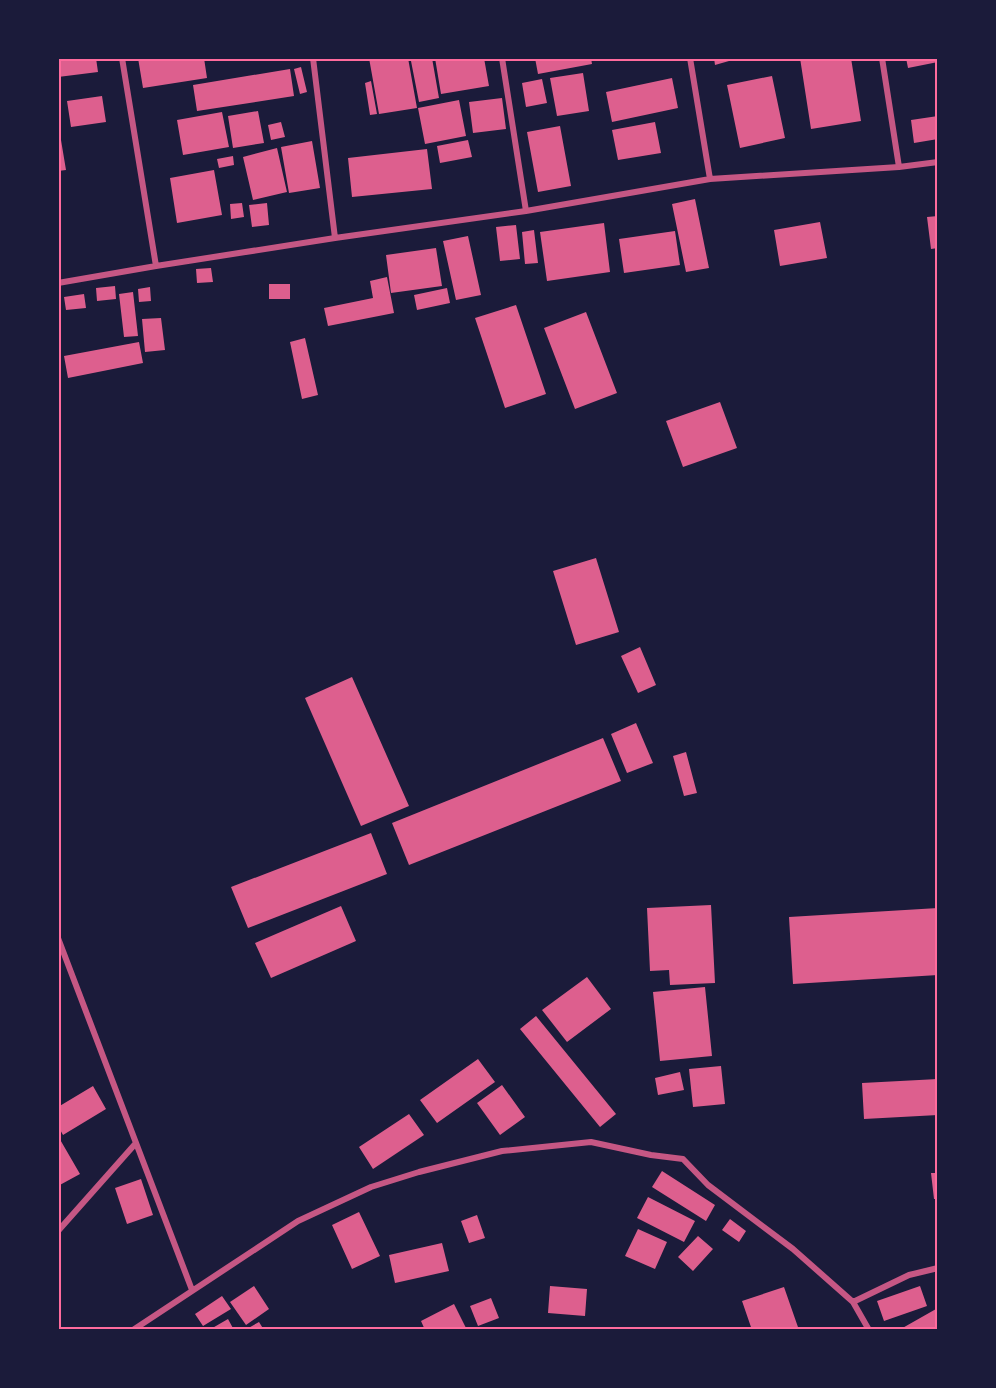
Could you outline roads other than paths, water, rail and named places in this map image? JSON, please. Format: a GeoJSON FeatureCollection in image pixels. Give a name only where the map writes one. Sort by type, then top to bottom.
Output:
{"type":"FeatureCollection","features":[{"type":"Feature","properties":{"kind":"street"},"geometry":{"type":"LineString","coordinates":[[122,58],[156,266]]}},
{"type":"Feature","properties":{"kind":"street"},"geometry":{"type":"LineString","coordinates":[[313,58],[335,238]]}},
{"type":"Feature","properties":{"kind":"street"},"geometry":{"type":"LineString","coordinates":[[502,58],[526,211]]}},
{"type":"Feature","properties":{"kind":"street"},"geometry":{"type":"LineString","coordinates":[[690,58],[710,179]]}},
{"type":"Feature","properties":{"kind":"street"},"geometry":{"type":"LineString","coordinates":[[882,58],[899,167]]}},
{"type":"Feature","properties":{"kind":"street"},"geometry":{"type":"LineString","coordinates":[[58,284],[335,238],[526,211],[710,179],[899,167],[938,162]]}},
{"type":"Feature","properties":{"kind":"street"},"geometry":{"type":"LineString","coordinates":[[58,939],[192,1290]]}},
{"type":"Feature","properties":{"kind":"street"},"geometry":{"type":"LineString","coordinates":[[133,1329],[298,1221],[371,1187],[419,1172],[502,1152],[591,1142],[651,1155],[683,1159],[708,1185],[793,1249],[853,1302],[869,1329]]}},
{"type":"Feature","properties":{"kind":"street"},"geometry":{"type":"LineString","coordinates":[[58,1231],[136,1143]]}},
{"type":"Feature","properties":{"kind":"street"},"geometry":{"type":"LineString","coordinates":[[853,1302],[909,1275],[938,1268]]}}]}
